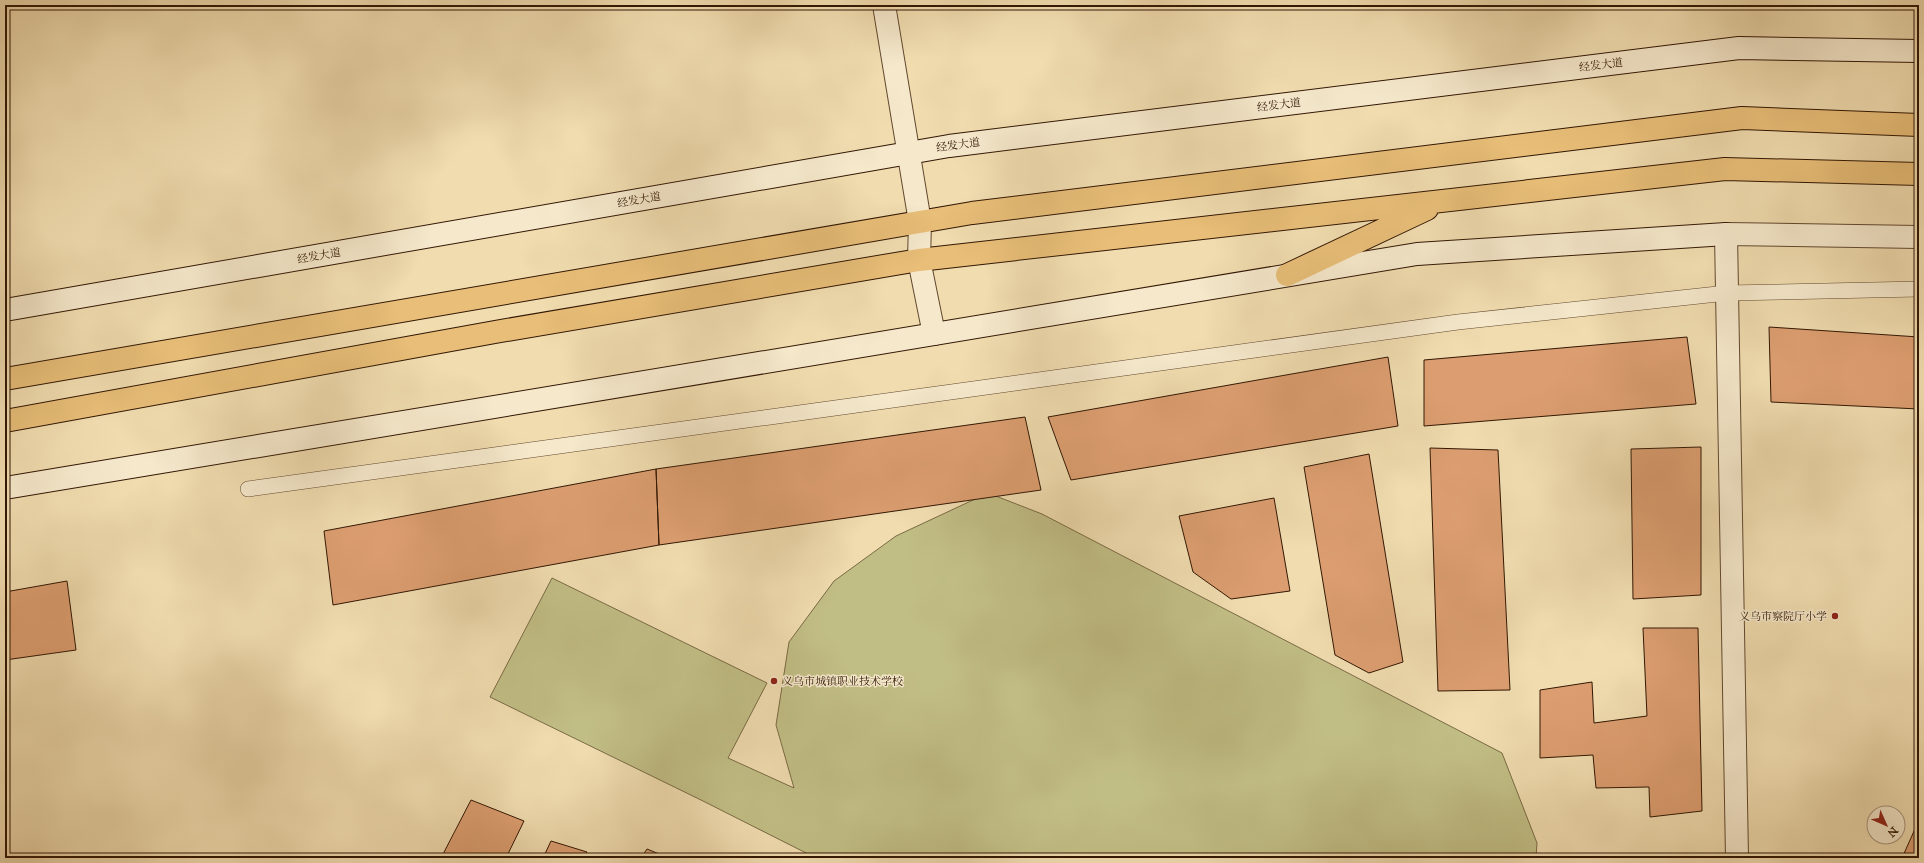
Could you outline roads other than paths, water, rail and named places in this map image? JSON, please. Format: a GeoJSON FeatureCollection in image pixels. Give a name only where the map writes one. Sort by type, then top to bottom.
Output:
{"type":"FeatureCollection","features":[{"type":"Feature","properties":{"kind":"main road"},"geometry":{"type":"LineString","coordinates":[[884,5],[920,222],[919,260],[934,334]]}},
{"type":"Feature","properties":{"kind":"main road","name":"经发大道"},"geometry":{"type":"LineString","coordinates":[[5,310],[948,146],[1739,48],[1919,51]]}},
{"type":"Feature","properties":{"kind":"main road"},"geometry":{"type":"LineString","coordinates":[[5,379],[972,213],[1742,118],[1919,125]]}},
{"type":"Feature","properties":{"kind":"main road"},"geometry":{"type":"LineString","coordinates":[[5,421],[503,331],[919,260],[1725,169],[1919,174]]}},
{"type":"Feature","properties":{"kind":"main road"},"geometry":{"type":"LineString","coordinates":[[1287,275],[1442,201]]}},
{"type":"Feature","properties":{"kind":"main road"},"geometry":{"type":"LineString","coordinates":[[1726,234],[1737,858]]}},
{"type":"Feature","properties":{"kind":"main road"},"geometry":{"type":"LineString","coordinates":[[5,488],[1417,254],[1726,234],[1919,237]]}},
{"type":"Feature","properties":{"kind":"lane"},"geometry":{"type":"LineString","coordinates":[[248,489],[1458,322],[1727,293],[1919,289]]}},
{"type":"Feature","properties":{"kind":"place","name":"义乌市察院厅小学"},"geometry":{"type":"Point","coordinates":[1835,616]}},
{"type":"Feature","properties":{"kind":"place","name":"义乌市城镇职业技术学校"},"geometry":{"type":"Point","coordinates":[774,681]}}]}
